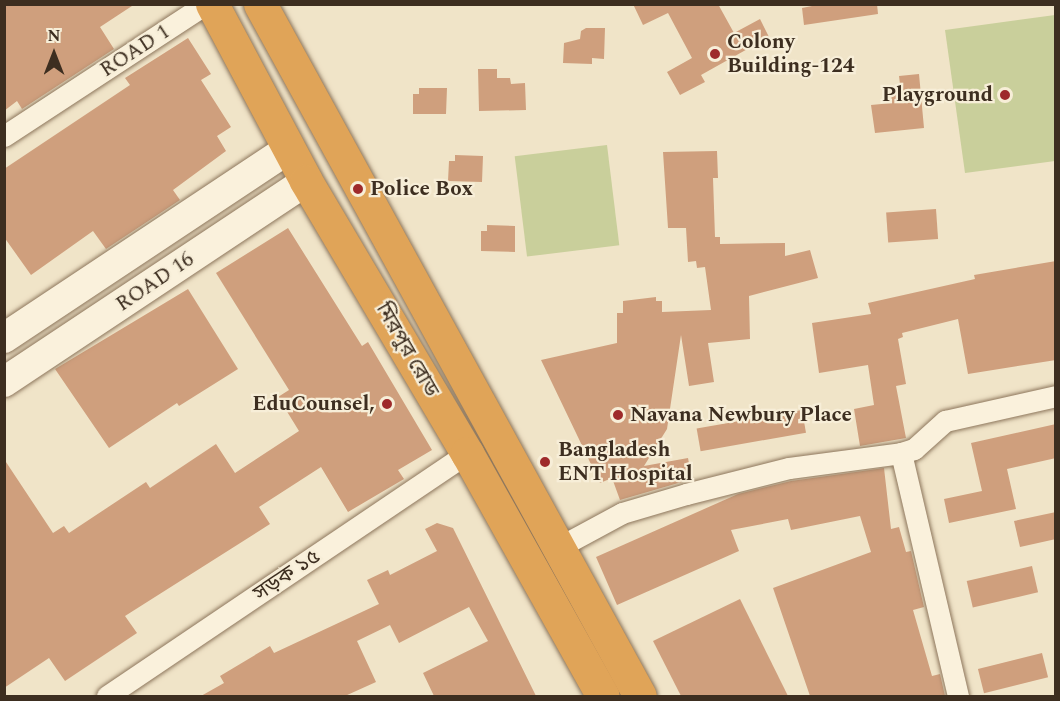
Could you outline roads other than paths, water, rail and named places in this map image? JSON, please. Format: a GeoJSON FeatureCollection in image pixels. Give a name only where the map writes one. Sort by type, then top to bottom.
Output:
{"type":"FeatureCollection","features":[{"type":"Feature","properties":{"kind":"highway","name":"মিরপুর রোড"},"geometry":{"type":"LineString","coordinates":[[212,4],[306,181],[467,453],[603,696]]}},
{"type":"Feature","properties":{"kind":"highway","name":"মিরপুর রোড"},"geometry":{"type":"LineString","coordinates":[[260,4],[344,160],[561,546],[640,696]]}},
{"type":"Feature","properties":{"kind":"highway"},"geometry":{"type":"LineString","coordinates":[[306,181],[344,160]]}},
{"type":"Feature","properties":{"kind":"main road","name":"ROAD 16"},"geometry":{"type":"LineString","coordinates":[[4,338],[289,149]]}},
{"type":"Feature","properties":{"kind":"main road","name":"ROAD 16"},"geometry":{"type":"LineString","coordinates":[[4,382],[306,181]]}},
{"type":"Feature","properties":{"kind":"street","name":"ROAD 1"},"geometry":{"type":"LineString","coordinates":[[4,136],[206,4]]}},
{"type":"Feature","properties":{"kind":"street"},"geometry":{"type":"LineString","coordinates":[[561,546],[622,513],[789,468],[901,453],[914,449],[945,421],[1056,396]]}},
{"type":"Feature","properties":{"kind":"street","name":"সড়ক ১৫"},"geometry":{"type":"LineString","coordinates":[[107,696],[467,453]]}},
{"type":"Feature","properties":{"kind":"street"},"geometry":{"type":"LineString","coordinates":[[901,453],[958,696]]}},
{"type":"Feature","properties":{"kind":"place","name":"Colony Building-124"},"geometry":{"type":"Point","coordinates":[715,54]}},
{"type":"Feature","properties":{"kind":"place","name":"Playground"},"geometry":{"type":"Point","coordinates":[1005,95]}},
{"type":"Feature","properties":{"kind":"place","name":"Police Box"},"geometry":{"type":"Point","coordinates":[358,189]}},
{"type":"Feature","properties":{"kind":"place","name":"EduCounsel,"},"geometry":{"type":"Point","coordinates":[387,404]}},
{"type":"Feature","properties":{"kind":"place","name":"Navana Newbury Place"},"geometry":{"type":"Point","coordinates":[618,415]}},
{"type":"Feature","properties":{"kind":"place","name":"Bangladesh ENT Hospital"},"geometry":{"type":"Point","coordinates":[545,462]}}]}
